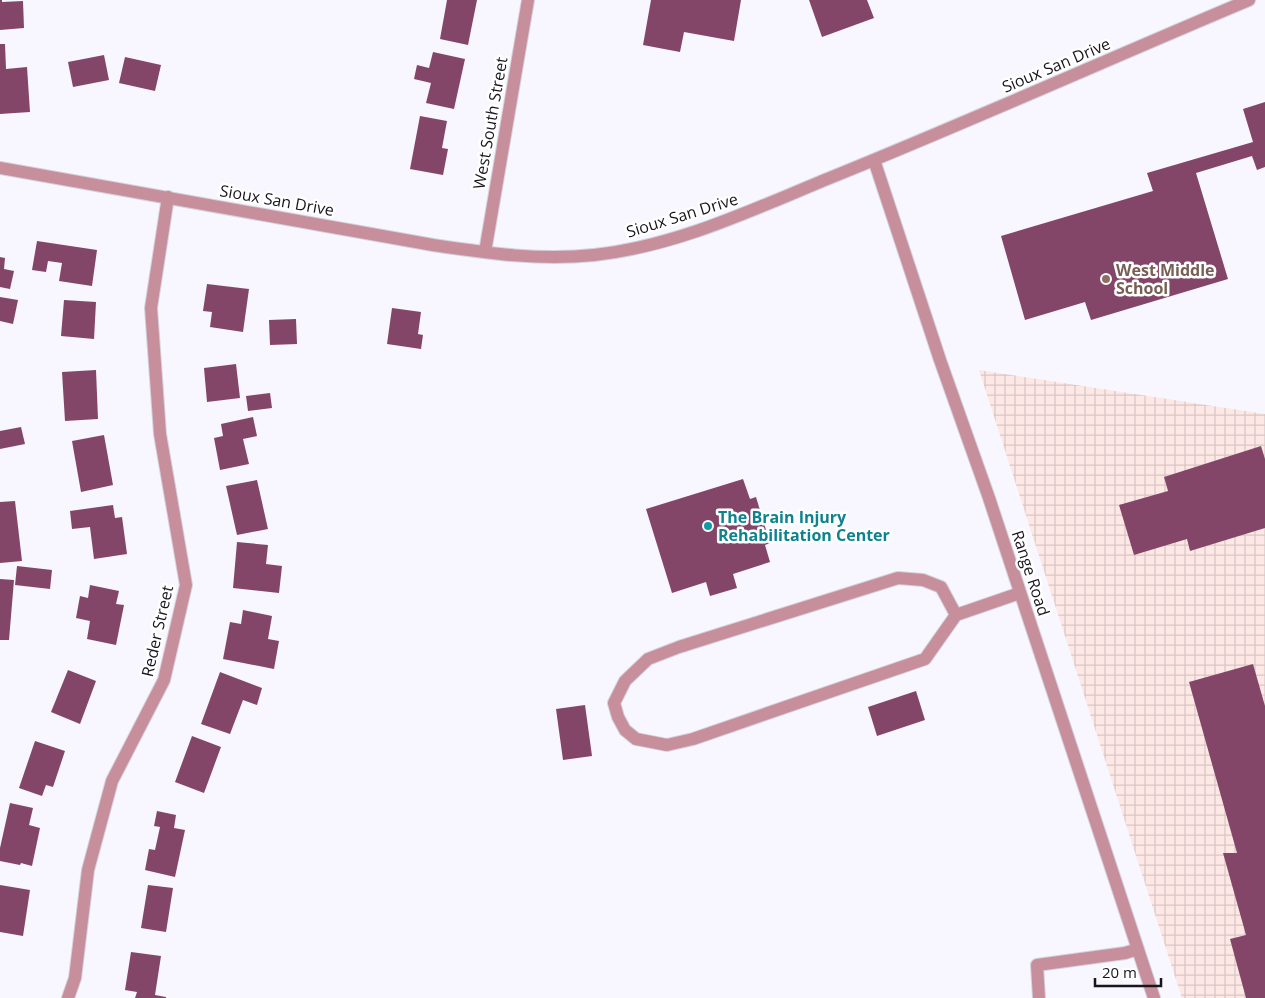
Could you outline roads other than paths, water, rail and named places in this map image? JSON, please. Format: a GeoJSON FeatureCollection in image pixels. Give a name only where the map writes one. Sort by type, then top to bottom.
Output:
{"type":"FeatureCollection","features":[{"type":"Feature","properties":{"kind":"street","name":"West South Street"},"geometry":{"type":"LineString","coordinates":[[485,252],[528,0]]}},
{"type":"Feature","properties":{"kind":"street","name":"Sioux San Drive"},"geometry":{"type":"LineString","coordinates":[[0,168],[485,252],[523,257],[594,255],[633,248],[699,231],[744,214],[1249,0]]}},
{"type":"Feature","properties":{"kind":"street","name":"Range Road"},"geometry":{"type":"LineString","coordinates":[[874,160],[1154,998]]}},
{"type":"Feature","properties":{"kind":"street","name":"Reder Street"},"geometry":{"type":"LineString","coordinates":[[68,998],[75,978],[88,870],[112,782],[164,680],[186,586],[160,434],[151,308],[168,198]]}},
{"type":"Feature","properties":{"kind":"street"},"geometry":{"type":"LineString","coordinates":[[956,615],[941,587],[923,580],[898,578],[679,647],[648,660],[625,682],[614,703],[618,717],[625,730],[636,739],[667,745],[693,739],[925,659],[956,615],[1020,593]]}},
{"type":"Feature","properties":{"kind":"street"},"geometry":{"type":"LineString","coordinates":[[1039,998],[1037,964],[1125,953],[1138,949]]}},
{"type":"Feature","properties":{"kind":"place","name":"West Middle School"},"geometry":{"type":"Point","coordinates":[1106,279]}},
{"type":"Feature","properties":{"kind":"place","name":"The Brain Injury Rehabilitation Center"},"geometry":{"type":"Point","coordinates":[708,526]}}]}
